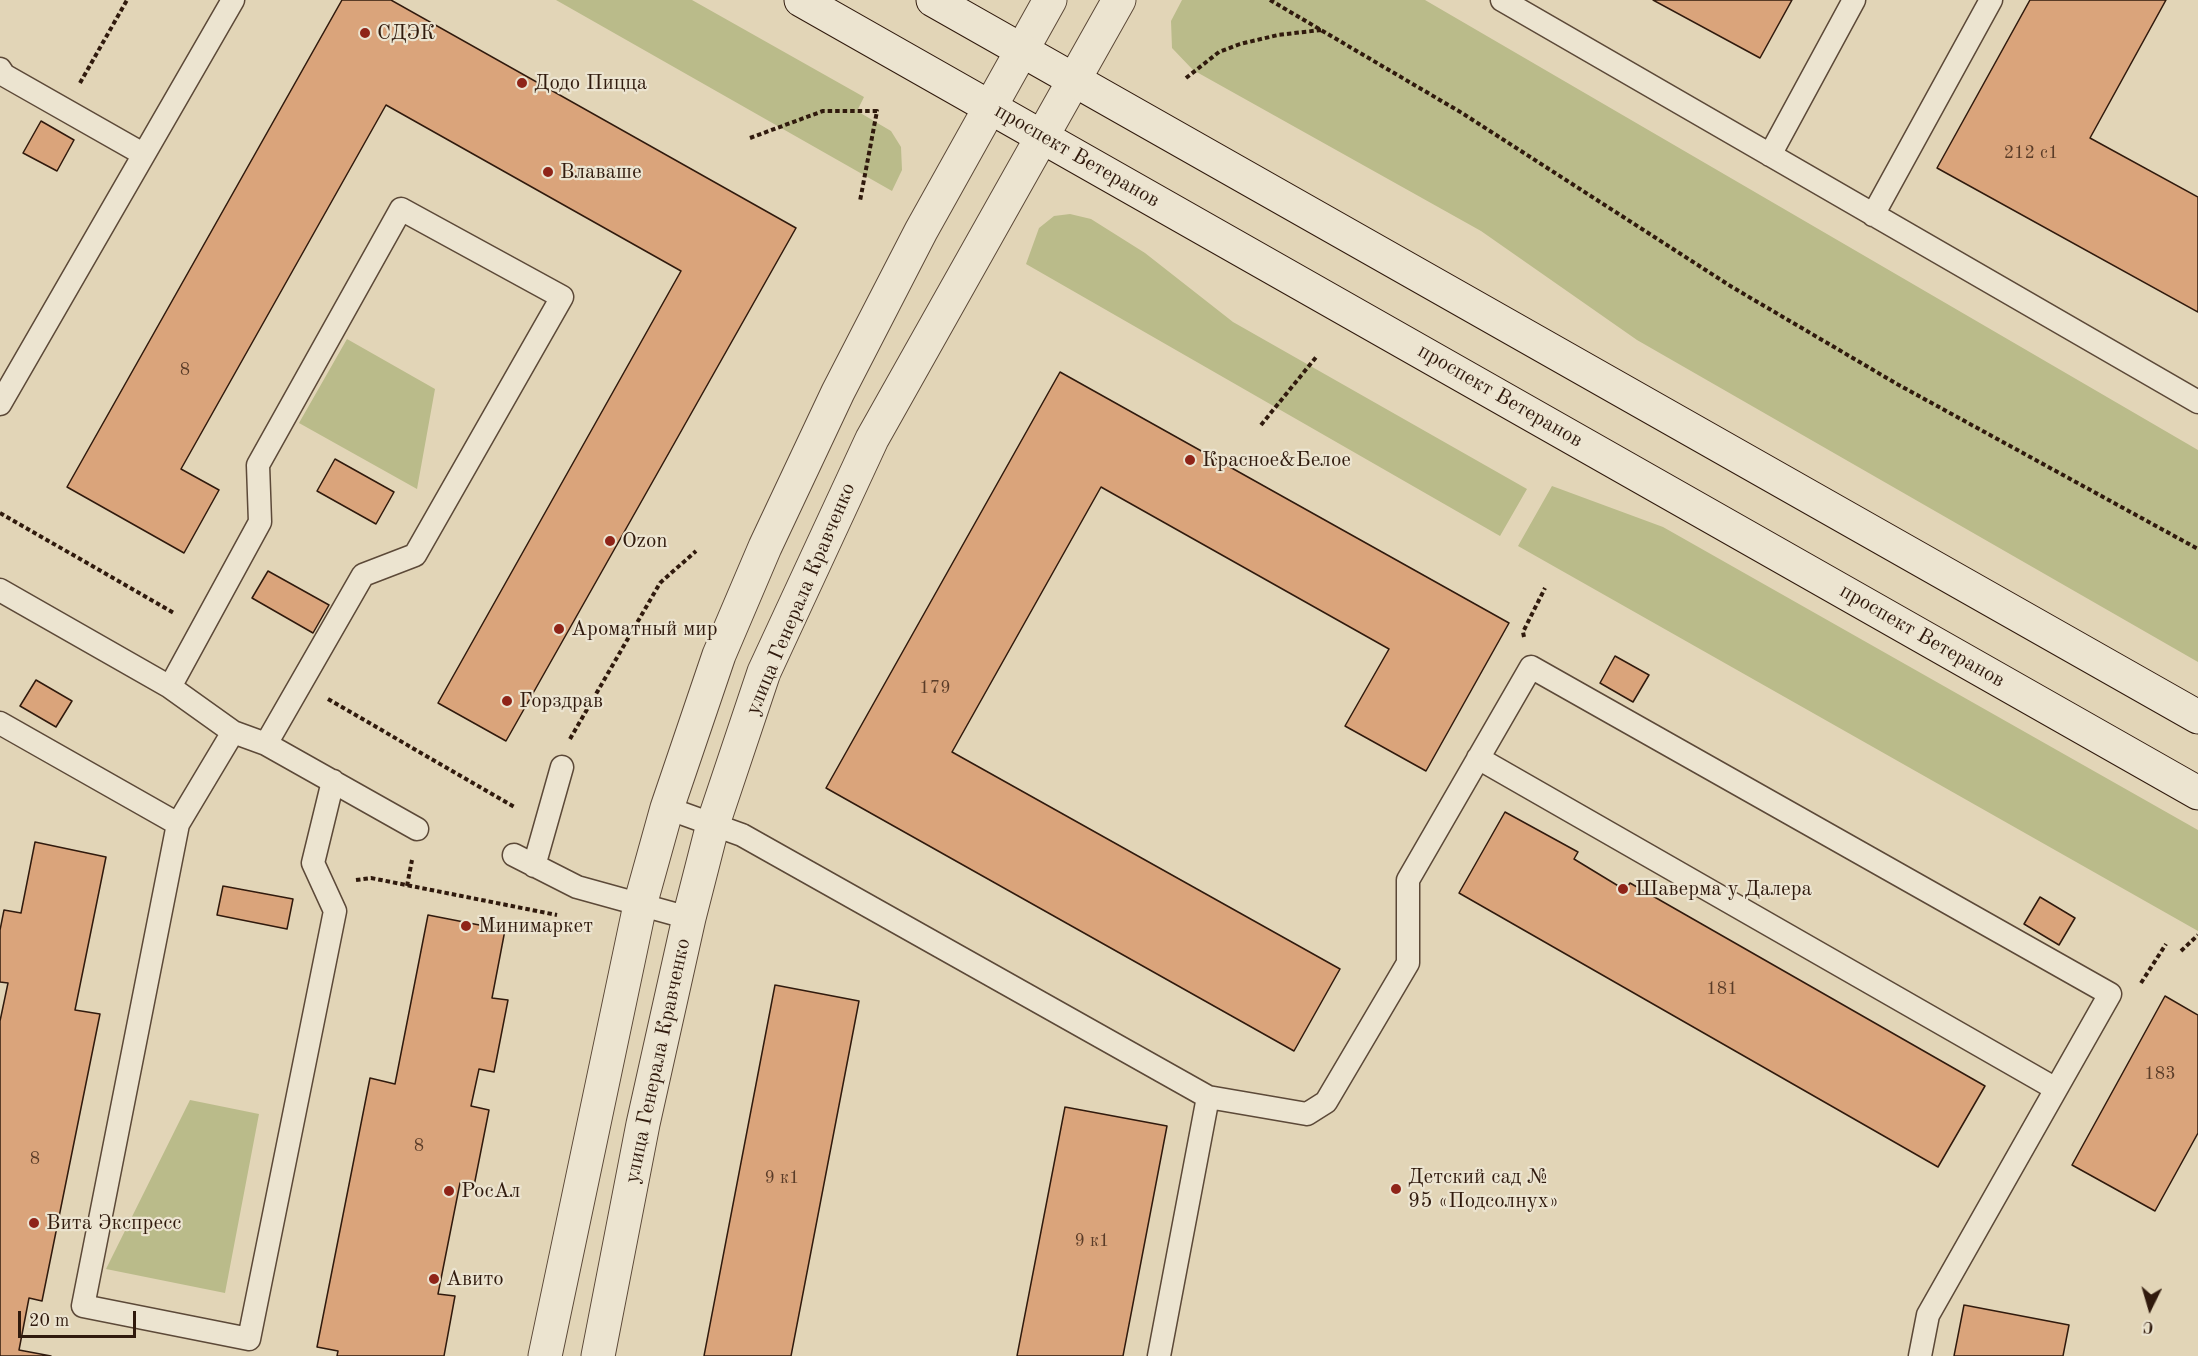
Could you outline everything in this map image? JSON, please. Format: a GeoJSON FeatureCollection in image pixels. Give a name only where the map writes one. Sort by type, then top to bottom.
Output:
{"type":"FeatureCollection","features":[{"type":"Feature","properties":{"kind":"main road","name":"проспект Ветеранов"},"geometry":{"type":"LineString","coordinates":[[801,0],[2198,794]]}},
{"type":"Feature","properties":{"kind":"main road"},"geometry":{"type":"LineString","coordinates":[[933,0],[2198,717]]}},
{"type":"Feature","properties":{"kind":"main road"},"geometry":{"type":"LineString","coordinates":[[545,1356],[640,905],[667,808],[719,655],[805,459],[921,231],[1050,0]]}},
{"type":"Feature","properties":{"kind":"main road","name":"улица Генерала Кравченко"},"geometry":{"type":"LineString","coordinates":[[598,1356],[643,1124],[689,918],[713,824],[764,672],[811,566],[872,439],[1119,0]]}},
{"type":"Feature","properties":{"kind":"lane"},"geometry":{"type":"LineString","coordinates":[[0,404],[233,0]]}},
{"type":"Feature","properties":{"kind":"lane"},"geometry":{"type":"LineString","coordinates":[[1502,0],[2198,402]]}},
{"type":"Feature","properties":{"kind":"lane"},"geometry":{"type":"LineString","coordinates":[[1770,155],[1854,0]]}},
{"type":"Feature","properties":{"kind":"lane"},"geometry":{"type":"LineString","coordinates":[[1873,215],[1991,0]]}},
{"type":"Feature","properties":{"kind":"lane"},"geometry":{"type":"LineString","coordinates":[[1,73],[143,154]]}},
{"type":"Feature","properties":{"kind":"lane"},"geometry":{"type":"LineString","coordinates":[[170,687],[260,522],[258,465],[401,209],[562,297],[415,555],[363,574],[267,744]]}},
{"type":"Feature","properties":{"kind":"lane"},"geometry":{"type":"LineString","coordinates":[[0,590],[170,687],[233,732],[267,744],[417,829]]}},
{"type":"Feature","properties":{"kind":"lane"},"geometry":{"type":"LineString","coordinates":[[667,808],[742,835],[1208,1097],[1307,1114],[1326,1102],[1408,963],[1408,880],[1531,667],[2110,993],[1928,1315],[1920,1356]]}},
{"type":"Feature","properties":{"kind":"lane"},"geometry":{"type":"LineString","coordinates":[[0,723],[178,824]]}},
{"type":"Feature","properties":{"kind":"lane"},"geometry":{"type":"LineString","coordinates":[[233,732],[178,824],[83,1306],[249,1339],[335,911],[313,863],[333,781]]}},
{"type":"Feature","properties":{"kind":"lane"},"geometry":{"type":"LineString","coordinates":[[1478,758],[2056,1089]]}},
{"type":"Feature","properties":{"kind":"lane"},"geometry":{"type":"LineString","coordinates":[[534,866],[562,767]]}},
{"type":"Feature","properties":{"kind":"lane"},"geometry":{"type":"LineString","coordinates":[[514,855],[577,886],[689,918]]}},
{"type":"Feature","properties":{"kind":"lane"},"geometry":{"type":"LineString","coordinates":[[1159,1356],[1208,1097]]}},
{"type":"Feature","properties":{"kind":"path"},"geometry":{"type":"LineString","coordinates":[[65,109],[127,0]]}},
{"type":"Feature","properties":{"kind":"path"},"geometry":{"type":"LineString","coordinates":[[1270,0],[1471,119],[1742,293],[1897,384],[2198,549]]}},
{"type":"Feature","properties":{"kind":"path"},"geometry":{"type":"LineString","coordinates":[[1186,78],[1220,52],[1240,44],[1278,35],[1322,30]]}},
{"type":"Feature","properties":{"kind":"path"},"geometry":{"type":"LineString","coordinates":[[750,138],[823,111],[877,111],[860,201]]}},
{"type":"Feature","properties":{"kind":"path"},"geometry":{"type":"LineString","coordinates":[[1261,425],[1317,356]]}},
{"type":"Feature","properties":{"kind":"path"},"geometry":{"type":"LineString","coordinates":[[0,513],[202,629]]}},
{"type":"Feature","properties":{"kind":"path"},"geometry":{"type":"LineString","coordinates":[[562,767],[569,740],[660,583],[696,551]]}},
{"type":"Feature","properties":{"kind":"path"},"geometry":{"type":"LineString","coordinates":[[1523,632],[1545,588]]}},
{"type":"Feature","properties":{"kind":"path"},"geometry":{"type":"LineString","coordinates":[[301,684],[546,825]]}},
{"type":"Feature","properties":{"kind":"path"},"geometry":{"type":"LineString","coordinates":[[322,883],[371,878],[559,915]]}},
{"type":"Feature","properties":{"kind":"path"},"geometry":{"type":"LineString","coordinates":[[2181,951],[2198,935]]}},
{"type":"Feature","properties":{"kind":"path"},"geometry":{"type":"LineString","coordinates":[[2110,993],[2140,984],[2166,944]]}},
{"type":"Feature","properties":{"kind":"green space"},"geometry":{"type":"Polygon","coordinates":[[[556,0],[692,0],[864,97],[857,111],[891,131],[901,147],[902,170],[892,191],[556,0]]]}},
{"type":"Feature","properties":{"kind":"green space"},"geometry":{"type":"Polygon","coordinates":[[[1182,0],[1425,0],[2198,450],[2198,662],[1637,340],[1481,231],[1193,70],[1172,48],[1171,21],[1182,0]]]}},
{"type":"Feature","properties":{"kind":"green space"},"geometry":{"type":"Polygon","coordinates":[[[1070,214],[1091,219],[1145,253],[1233,322],[1527,489],[1500,536],[1026,264],[1039,228],[1054,216],[1070,214]]]}},
{"type":"Feature","properties":{"kind":"green space"},"geometry":{"type":"Polygon","coordinates":[[[347,339],[435,389],[417,489],[299,423],[347,339]]]}},
{"type":"Feature","properties":{"kind":"green space"},"geometry":{"type":"Polygon","coordinates":[[[1552,486],[1663,527],[2198,830],[2198,931],[1518,546],[1552,486]]]}},
{"type":"Feature","properties":{"kind":"green space"},"geometry":{"type":"Polygon","coordinates":[[[190,1100],[259,1114],[225,1293],[106,1269],[190,1100]]]}},
{"type":"Feature","properties":{"kind":"building"},"geometry":{"type":"Polygon","coordinates":[[[342,0],[391,0],[796,228],[506,741],[438,703],[681,271],[386,105],[181,469],[219,490],[184,553],[67,487],[342,0]]]}},
{"type":"Feature","properties":{"kind":"building"},"geometry":{"type":"Polygon","coordinates":[[[1653,0],[1792,0],[1760,58],[1653,0]]]}},
{"type":"Feature","properties":{"kind":"building"},"geometry":{"type":"Polygon","coordinates":[[[2030,0],[2166,0],[2090,138],[2198,197],[2198,312],[1937,168],[2030,0]]]}},
{"type":"Feature","properties":{"kind":"building"},"geometry":{"type":"Polygon","coordinates":[[[41,121],[74,140],[57,171],[23,153],[41,121]]]}},
{"type":"Feature","properties":{"kind":"building"},"geometry":{"type":"Polygon","coordinates":[[[1060,372],[1509,623],[1426,771],[1345,726],[1389,649],[1101,487],[952,752],[1340,969],[1294,1051],[826,788],[1060,372]]]}},
{"type":"Feature","properties":{"kind":"building"},"geometry":{"type":"Polygon","coordinates":[[[335,459],[394,492],[376,524],[317,491],[335,459]]]}},
{"type":"Feature","properties":{"kind":"building"},"geometry":{"type":"Polygon","coordinates":[[[268,571],[329,605],[313,633],[252,598],[268,571]]]}},
{"type":"Feature","properties":{"kind":"building"},"geometry":{"type":"Polygon","coordinates":[[[1615,656],[1649,675],[1633,702],[1600,683],[1615,656]]]}},
{"type":"Feature","properties":{"kind":"building"},"geometry":{"type":"Polygon","coordinates":[[[36,680],[72,701],[56,727],[20,706],[36,680]]]}},
{"type":"Feature","properties":{"kind":"building"},"geometry":{"type":"Polygon","coordinates":[[[1505,812],[1578,852],[1574,859],[1625,890],[1630,883],[1985,1086],[1938,1167],[1459,893],[1505,812]]]}},
{"type":"Feature","properties":{"kind":"building"},"geometry":{"type":"Polygon","coordinates":[[[35,842],[106,857],[75,1010],[100,1014],[42,1301],[29,1298],[19,1350],[51,1356],[0,1356],[0,1021],[8,983],[0,982],[0,930],[4,910],[21,913],[35,842]]]}},
{"type":"Feature","properties":{"kind":"building"},"geometry":{"type":"Polygon","coordinates":[[[223,886],[293,899],[287,929],[217,915],[223,886]]]}},
{"type":"Feature","properties":{"kind":"building"},"geometry":{"type":"Polygon","coordinates":[[[2040,897],[2075,918],[2059,945],[2024,924],[2040,897]]]}},
{"type":"Feature","properties":{"kind":"building"},"geometry":{"type":"Polygon","coordinates":[[[428,915],[505,930],[492,998],[508,1000],[494,1072],[479,1069],[471,1106],[489,1110],[474,1186],[460,1183],[438,1294],[455,1296],[444,1356],[337,1356],[338,1351],[317,1347],[370,1078],[395,1084],[428,915]]]}},
{"type":"Feature","properties":{"kind":"building"},"geometry":{"type":"Polygon","coordinates":[[[775,985],[859,1001],[791,1356],[704,1356],[775,985]]]}},
{"type":"Feature","properties":{"kind":"building"},"geometry":{"type":"Polygon","coordinates":[[[2165,996],[2198,1015],[2198,1133],[2155,1211],[2072,1165],[2165,996]]]}},
{"type":"Feature","properties":{"kind":"building"},"geometry":{"type":"Polygon","coordinates":[[[1065,1107],[1167,1126],[1123,1356],[1017,1356],[1065,1107]]]}},
{"type":"Feature","properties":{"kind":"building"},"geometry":{"type":"Polygon","coordinates":[[[1964,1305],[2069,1325],[2063,1356],[1954,1356],[1964,1305]]]}},
{"type":"Feature","properties":{"kind":"place","name":"СДЭК"},"geometry":{"type":"Point","coordinates":[365,33]}},
{"type":"Feature","properties":{"kind":"place","name":"Додо Пицца"},"geometry":{"type":"Point","coordinates":[522,83]}},
{"type":"Feature","properties":{"kind":"place","name":"Влаваше"},"geometry":{"type":"Point","coordinates":[548,172]}},
{"type":"Feature","properties":{"kind":"place","name":"Красное&Белое"},"geometry":{"type":"Point","coordinates":[1190,460]}},
{"type":"Feature","properties":{"kind":"place","name":"Ozon"},"geometry":{"type":"Point","coordinates":[610,541]}},
{"type":"Feature","properties":{"kind":"place","name":"Ароматный мир"},"geometry":{"type":"Point","coordinates":[559,629]}},
{"type":"Feature","properties":{"kind":"place","name":"Горздрав"},"geometry":{"type":"Point","coordinates":[507,701]}},
{"type":"Feature","properties":{"kind":"place","name":"Шаверма у Далера"},"geometry":{"type":"Point","coordinates":[1623,889]}},
{"type":"Feature","properties":{"kind":"place","name":"Минимаркет"},"geometry":{"type":"Point","coordinates":[466,926]}},
{"type":"Feature","properties":{"kind":"place","name":"Детский сад № 95 «Подсолнух»"},"geometry":{"type":"Point","coordinates":[1396,1189]}},
{"type":"Feature","properties":{"kind":"place","name":"РосАл"},"geometry":{"type":"Point","coordinates":[449,1191]}},
{"type":"Feature","properties":{"kind":"place","name":"Вита Экспресс"},"geometry":{"type":"Point","coordinates":[34,1223]}},
{"type":"Feature","properties":{"kind":"place","name":"Авито"},"geometry":{"type":"Point","coordinates":[434,1279]}}]}
